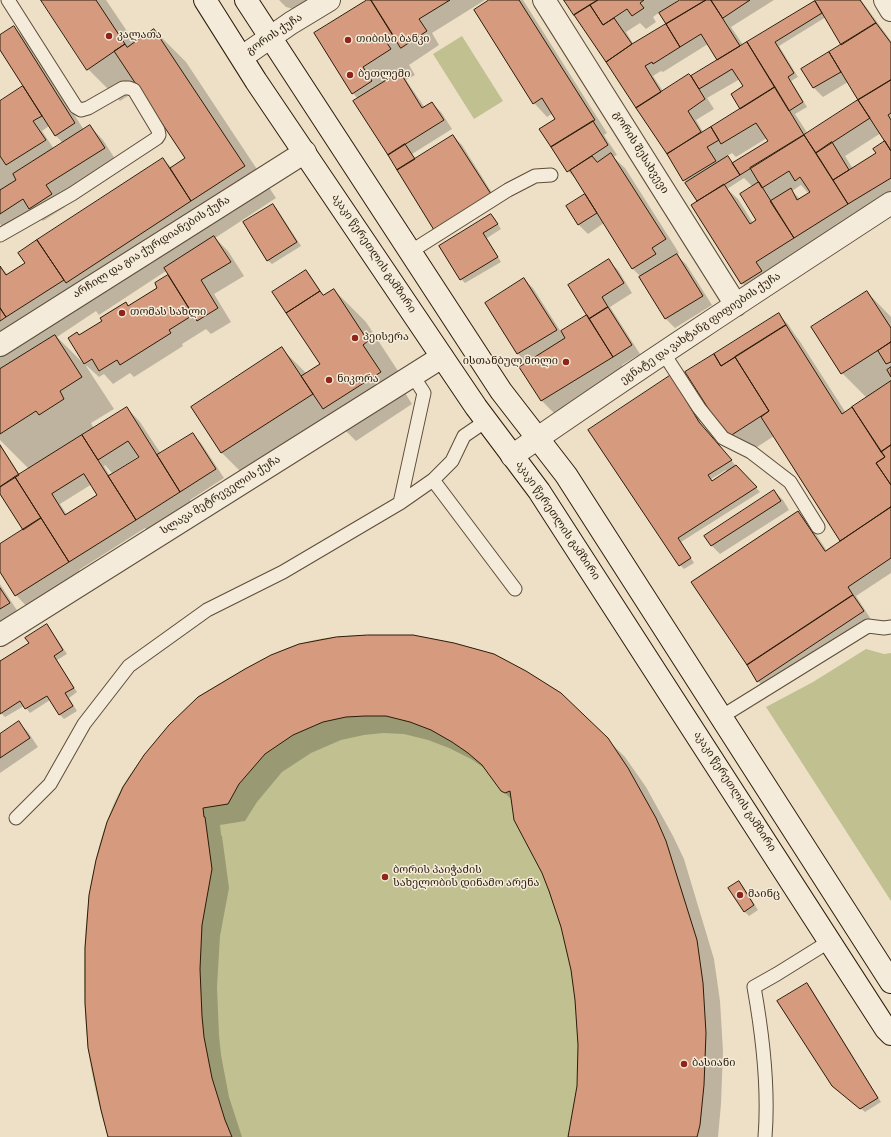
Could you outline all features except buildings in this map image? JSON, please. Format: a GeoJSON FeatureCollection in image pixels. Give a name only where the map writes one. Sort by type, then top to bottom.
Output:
{"type":"FeatureCollection","features":[{"type":"Feature","properties":{"kind":"main road","name":"აკაკი წერეთლის გამზირი"},"geometry":{"type":"LineString","coordinates":[[205,0],[256,81],[442,357],[486,421],[539,491],[830,941],[889,1035]]}},
{"type":"Feature","properties":{"kind":"main road"},"geometry":{"type":"LineString","coordinates":[[246,0],[501,391],[566,475],[891,982]]}},
{"type":"Feature","properties":{"kind":"main road","name":"გორის ქუჩა"},"geometry":{"type":"LineString","coordinates":[[242,58],[291,23],[329,0]]}},
{"type":"Feature","properties":{"kind":"main road","name":"გორის შესახვევი"},"geometry":{"type":"LineString","coordinates":[[544,0],[736,305]]}},
{"type":"Feature","properties":{"kind":"main road"},"geometry":{"type":"LineString","coordinates":[[885,0],[891,10]]}},
{"type":"Feature","properties":{"kind":"main road","name":"არჩილ და გია ქურდიანების ქუჩა"},"geometry":{"type":"LineString","coordinates":[[0,345],[305,152]]}},
{"type":"Feature","properties":{"kind":"main road","name":"ეგნატე და ვახტანგ ფიფიების ქუჩა"},"geometry":{"type":"LineString","coordinates":[[512,456],[736,305],[891,203]]}},
{"type":"Feature","properties":{"kind":"main road","name":"სლავა მეტრეველის ქუჩა"},"geometry":{"type":"LineString","coordinates":[[0,635],[442,357]]}},
{"type":"Feature","properties":{"kind":"lane"},"geometry":{"type":"LineString","coordinates":[[0,235],[72,194],[157,138],[159,135],[158,130],[134,90],[129,88],[123,88],[88,108],[81,110],[76,107],[8,0]]}},
{"type":"Feature","properties":{"kind":"lane"},"geometry":{"type":"LineString","coordinates":[[410,252],[508,190],[535,176],[551,175]]}},
{"type":"Feature","properties":{"kind":"lane"},"geometry":{"type":"LineString","coordinates":[[664,354],[699,408],[723,438],[751,452],[790,482],[818,527]]}},
{"type":"Feature","properties":{"kind":"lane"},"geometry":{"type":"LineString","coordinates":[[400,503],[424,393],[413,376]]}},
{"type":"Feature","properties":{"kind":"lane"},"geometry":{"type":"LineString","coordinates":[[16,818],[50,784],[84,724],[129,666],[207,610],[283,572],[400,503],[433,480],[452,461],[464,436],[486,421]]}},
{"type":"Feature","properties":{"kind":"lane"},"geometry":{"type":"LineString","coordinates":[[433,480],[515,589]]}},
{"type":"Feature","properties":{"kind":"lane"},"geometry":{"type":"LineString","coordinates":[[721,717],[868,626],[884,628],[891,627]]}},
{"type":"Feature","properties":{"kind":"lane"},"geometry":{"type":"LineString","coordinates":[[765,1137],[765,1067],[761,1024],[754,987],[830,941]]}},
{"type":"Feature","properties":{"kind":"green space"},"geometry":{"type":"Polygon","coordinates":[[[462,36],[503,101],[474,119],[433,54],[462,36]]]}},
{"type":"Feature","properties":{"kind":"green space","name":"ბორის პაიჭაძის სახელობის დინამო არენა"},"geometry":{"type":"Polygon","coordinates":[[[368,635],[413,635],[454,643],[494,654],[526,671],[561,693],[608,738],[628,768],[656,818],[666,841],[697,940],[703,983],[706,1033],[704,1085],[700,1125],[697,1137],[108,1137],[89,1058],[85,1016],[85,948],[87,914],[99,847],[109,816],[122,787],[157,739],[187,707],[202,694],[253,664],[290,647],[324,638],[368,635]]]}},
{"type":"Feature","properties":{"kind":"green space"},"geometry":{"type":"Polygon","coordinates":[[[866,649],[884,654],[891,653],[891,901],[766,707],[813,682],[866,649]]]}},
{"type":"Feature","properties":{"kind":"place","name":"კალათა"},"geometry":{"type":"Point","coordinates":[109,36]}},
{"type":"Feature","properties":{"kind":"place","name":"თიბისი ბანკი"},"geometry":{"type":"Point","coordinates":[348,40]}},
{"type":"Feature","properties":{"kind":"place","name":"ბეთლემი"},"geometry":{"type":"Point","coordinates":[350,75]}},
{"type":"Feature","properties":{"kind":"place","name":"თომას სახლი"},"geometry":{"type":"Point","coordinates":[122,313]}},
{"type":"Feature","properties":{"kind":"place","name":"პეისერა"},"geometry":{"type":"Point","coordinates":[355,338]}},
{"type":"Feature","properties":{"kind":"place","name":"ისთანბულ მოლი"},"geometry":{"type":"Point","coordinates":[566,362]}},
{"type":"Feature","properties":{"kind":"place","name":"ნიკორა"},"geometry":{"type":"Point","coordinates":[329,380]}},
{"type":"Feature","properties":{"kind":"place","name":"ბორის პაიჭაძის სახელობის დინამო არენა"},"geometry":{"type":"Point","coordinates":[385,877]}},
{"type":"Feature","properties":{"kind":"place","name":"მაინც"},"geometry":{"type":"Point","coordinates":[740,895]}},
{"type":"Feature","properties":{"kind":"place","name":"ბასიანი"},"geometry":{"type":"Point","coordinates":[684,1064]}}]}
